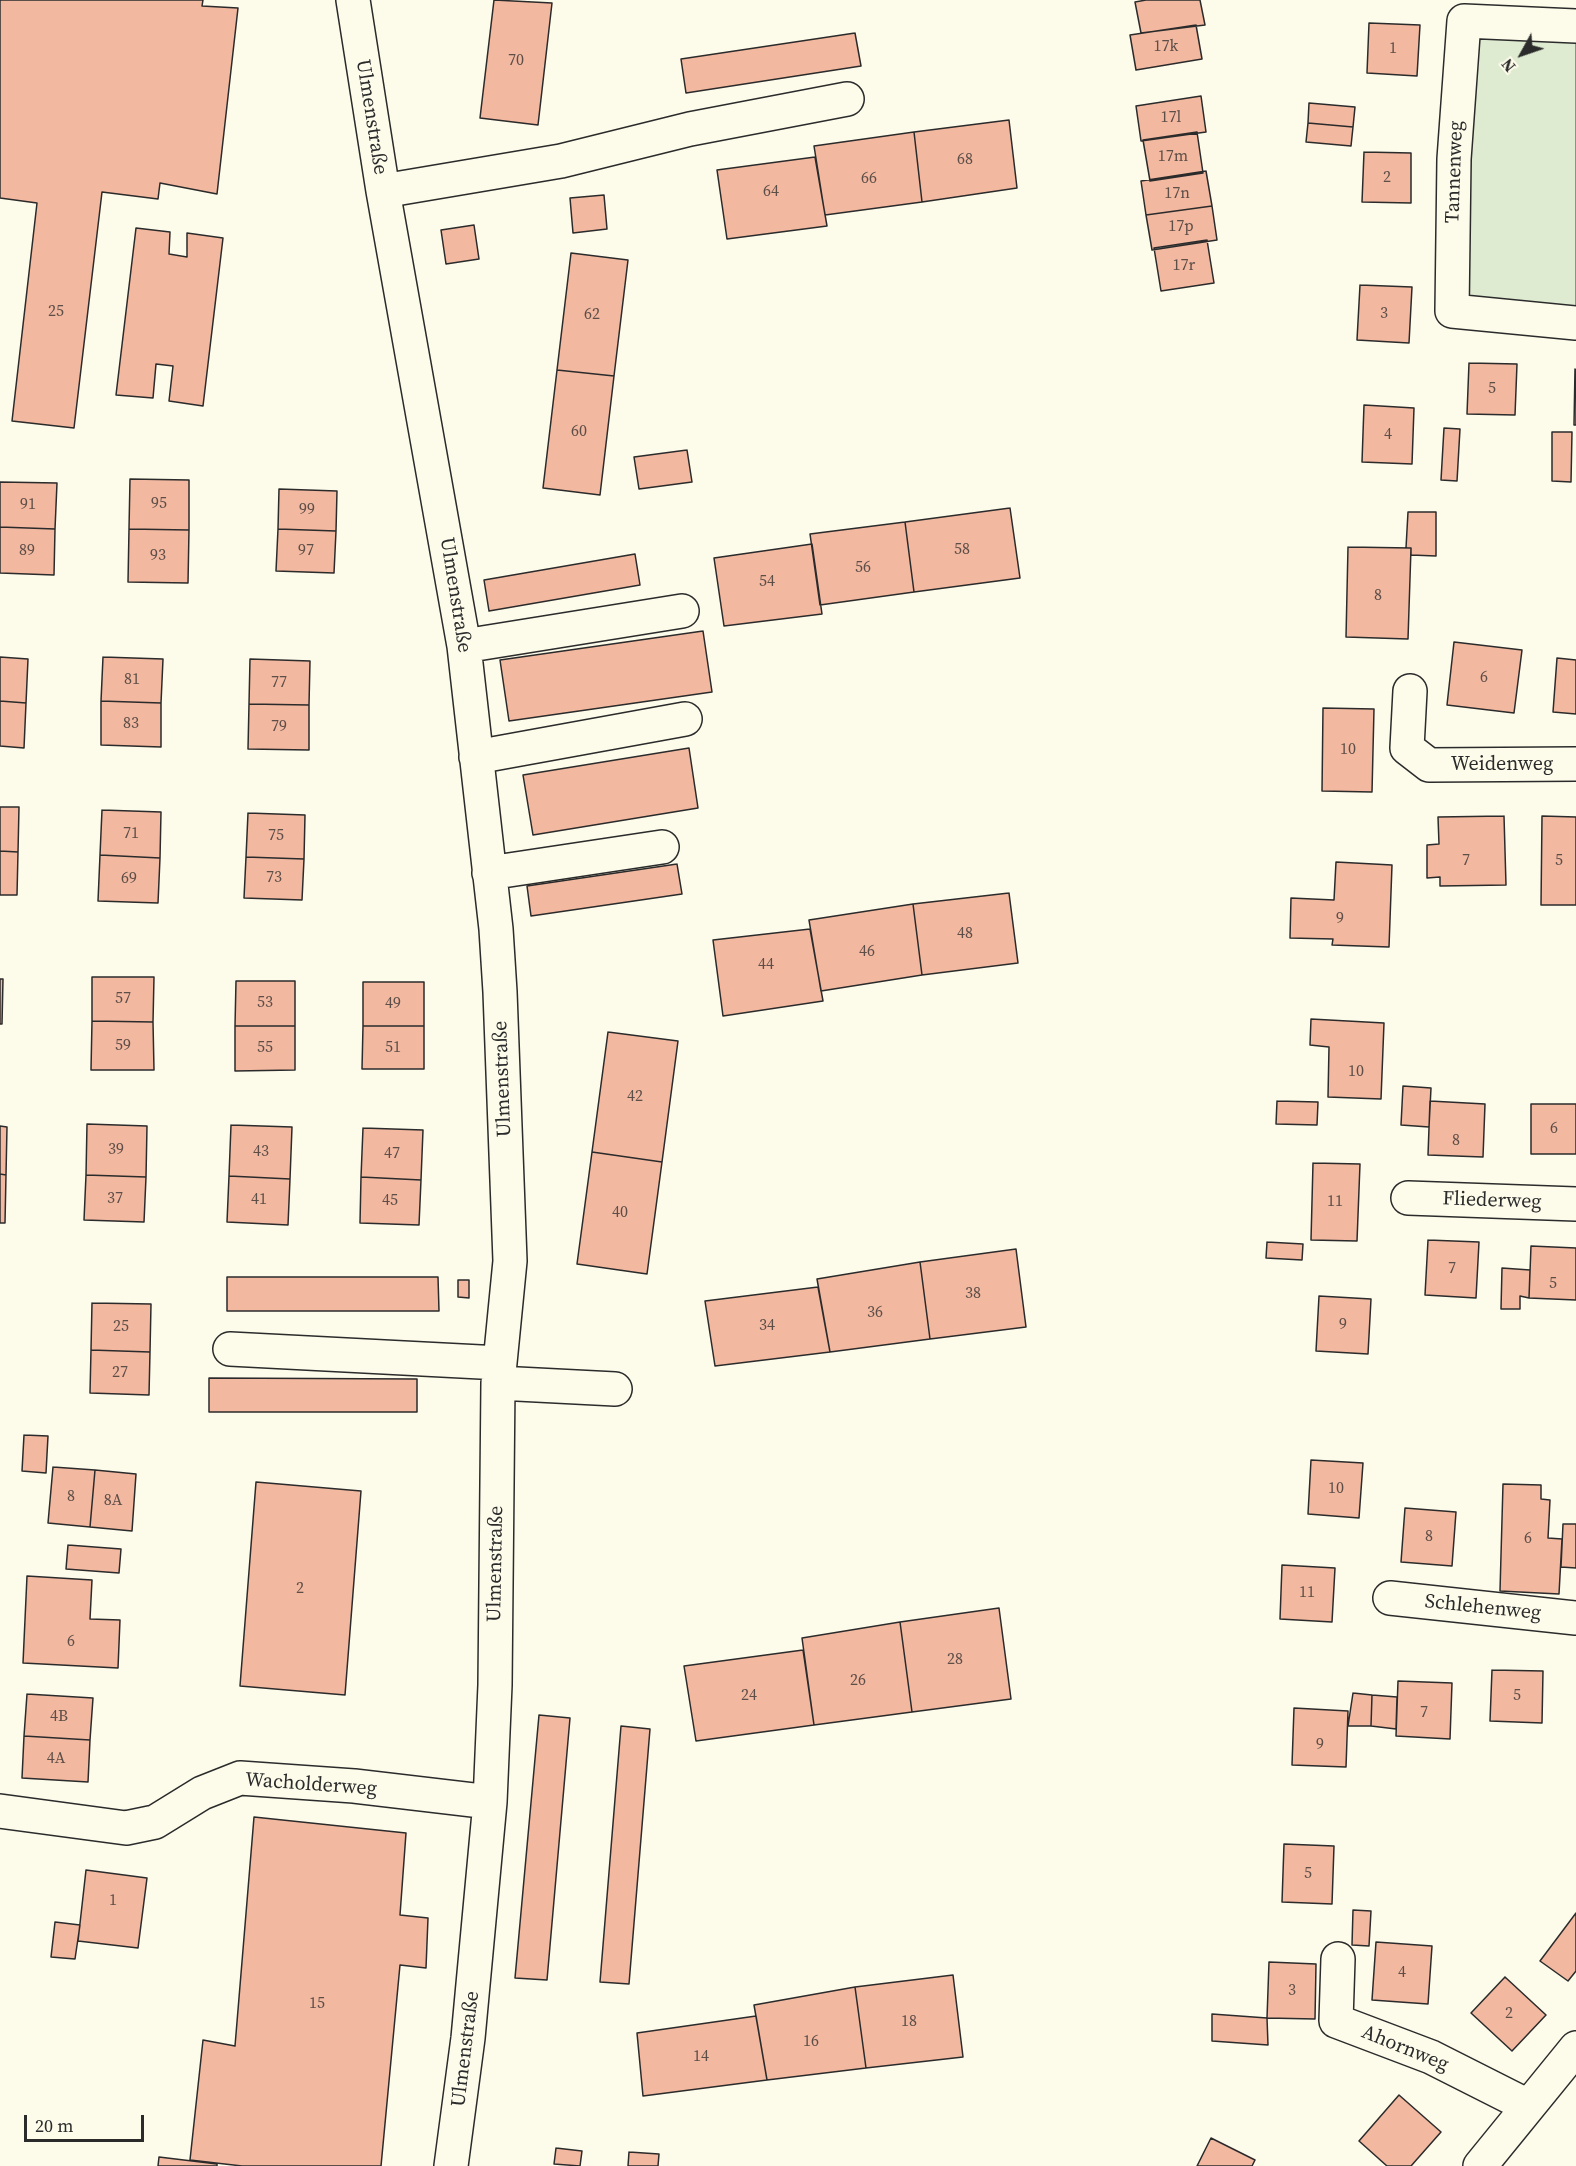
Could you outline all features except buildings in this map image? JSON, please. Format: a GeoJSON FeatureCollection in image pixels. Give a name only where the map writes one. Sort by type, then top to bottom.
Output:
{"type":"FeatureCollection","features":[{"type":"Feature","properties":{"kind":"street","name":"Ulmenstraße"},"geometry":{"type":"LineString","coordinates":[[353,0],[383,191],[464,646],[500,992],[510,1261],[499,1373],[495,1685],[490,1802],[468,2038],[451,2166]]}},
{"type":"Feature","properties":{"kind":"street","name":"Tannenweg"},"geometry":{"type":"LineString","coordinates":[[1576,26],[1464,21],[1454,159],[1452,311],[1576,323]]}},
{"type":"Feature","properties":{"kind":"street"},"geometry":{"type":"LineString","coordinates":[[383,191],[561,161],[690,129],[847,99]]}},
{"type":"Feature","properties":{"kind":"street"},"geometry":{"type":"LineString","coordinates":[[464,646],[682,611]]}},
{"type":"Feature","properties":{"kind":"street","name":"Weidenweg"},"geometry":{"type":"LineString","coordinates":[[1410,691],[1407,748],[1429,765],[1576,764]]}},
{"type":"Feature","properties":{"kind":"street"},"geometry":{"type":"LineString","coordinates":[[476,757],[685,719]]}},
{"type":"Feature","properties":{"kind":"street"},"geometry":{"type":"LineString","coordinates":[[489,873],[662,847]]}},
{"type":"Feature","properties":{"kind":"street","name":"Fliederweg"},"geometry":{"type":"LineString","coordinates":[[1408,1198],[1576,1204]]}},
{"type":"Feature","properties":{"kind":"street"},"geometry":{"type":"LineString","coordinates":[[230,1349],[499,1373],[615,1389]]}},
{"type":"Feature","properties":{"kind":"street","name":"Schlehenweg"},"geometry":{"type":"LineString","coordinates":[[1390,1598],[1576,1618]]}},
{"type":"Feature","properties":{"kind":"street","name":"Wacholderweg"},"geometry":{"type":"LineString","coordinates":[[0,1811],[126,1827],[155,1822],[202,1793],[240,1778],[354,1786],[490,1802]]}},
{"type":"Feature","properties":{"kind":"street","name":"Ahornweg"},"geometry":{"type":"LineString","coordinates":[[1338,1959],[1336,2021],[1431,2057],[1528,2106]]}},
{"type":"Feature","properties":{"kind":"street"},"geometry":{"type":"LineString","coordinates":[[1480,2166],[1576,2048]]}},
{"type":"Feature","properties":{"kind":"green space"},"geometry":{"type":"Polygon","coordinates":[[[1464,21],[1576,26],[1576,323],[1452,311],[1464,21]]]}}]}
